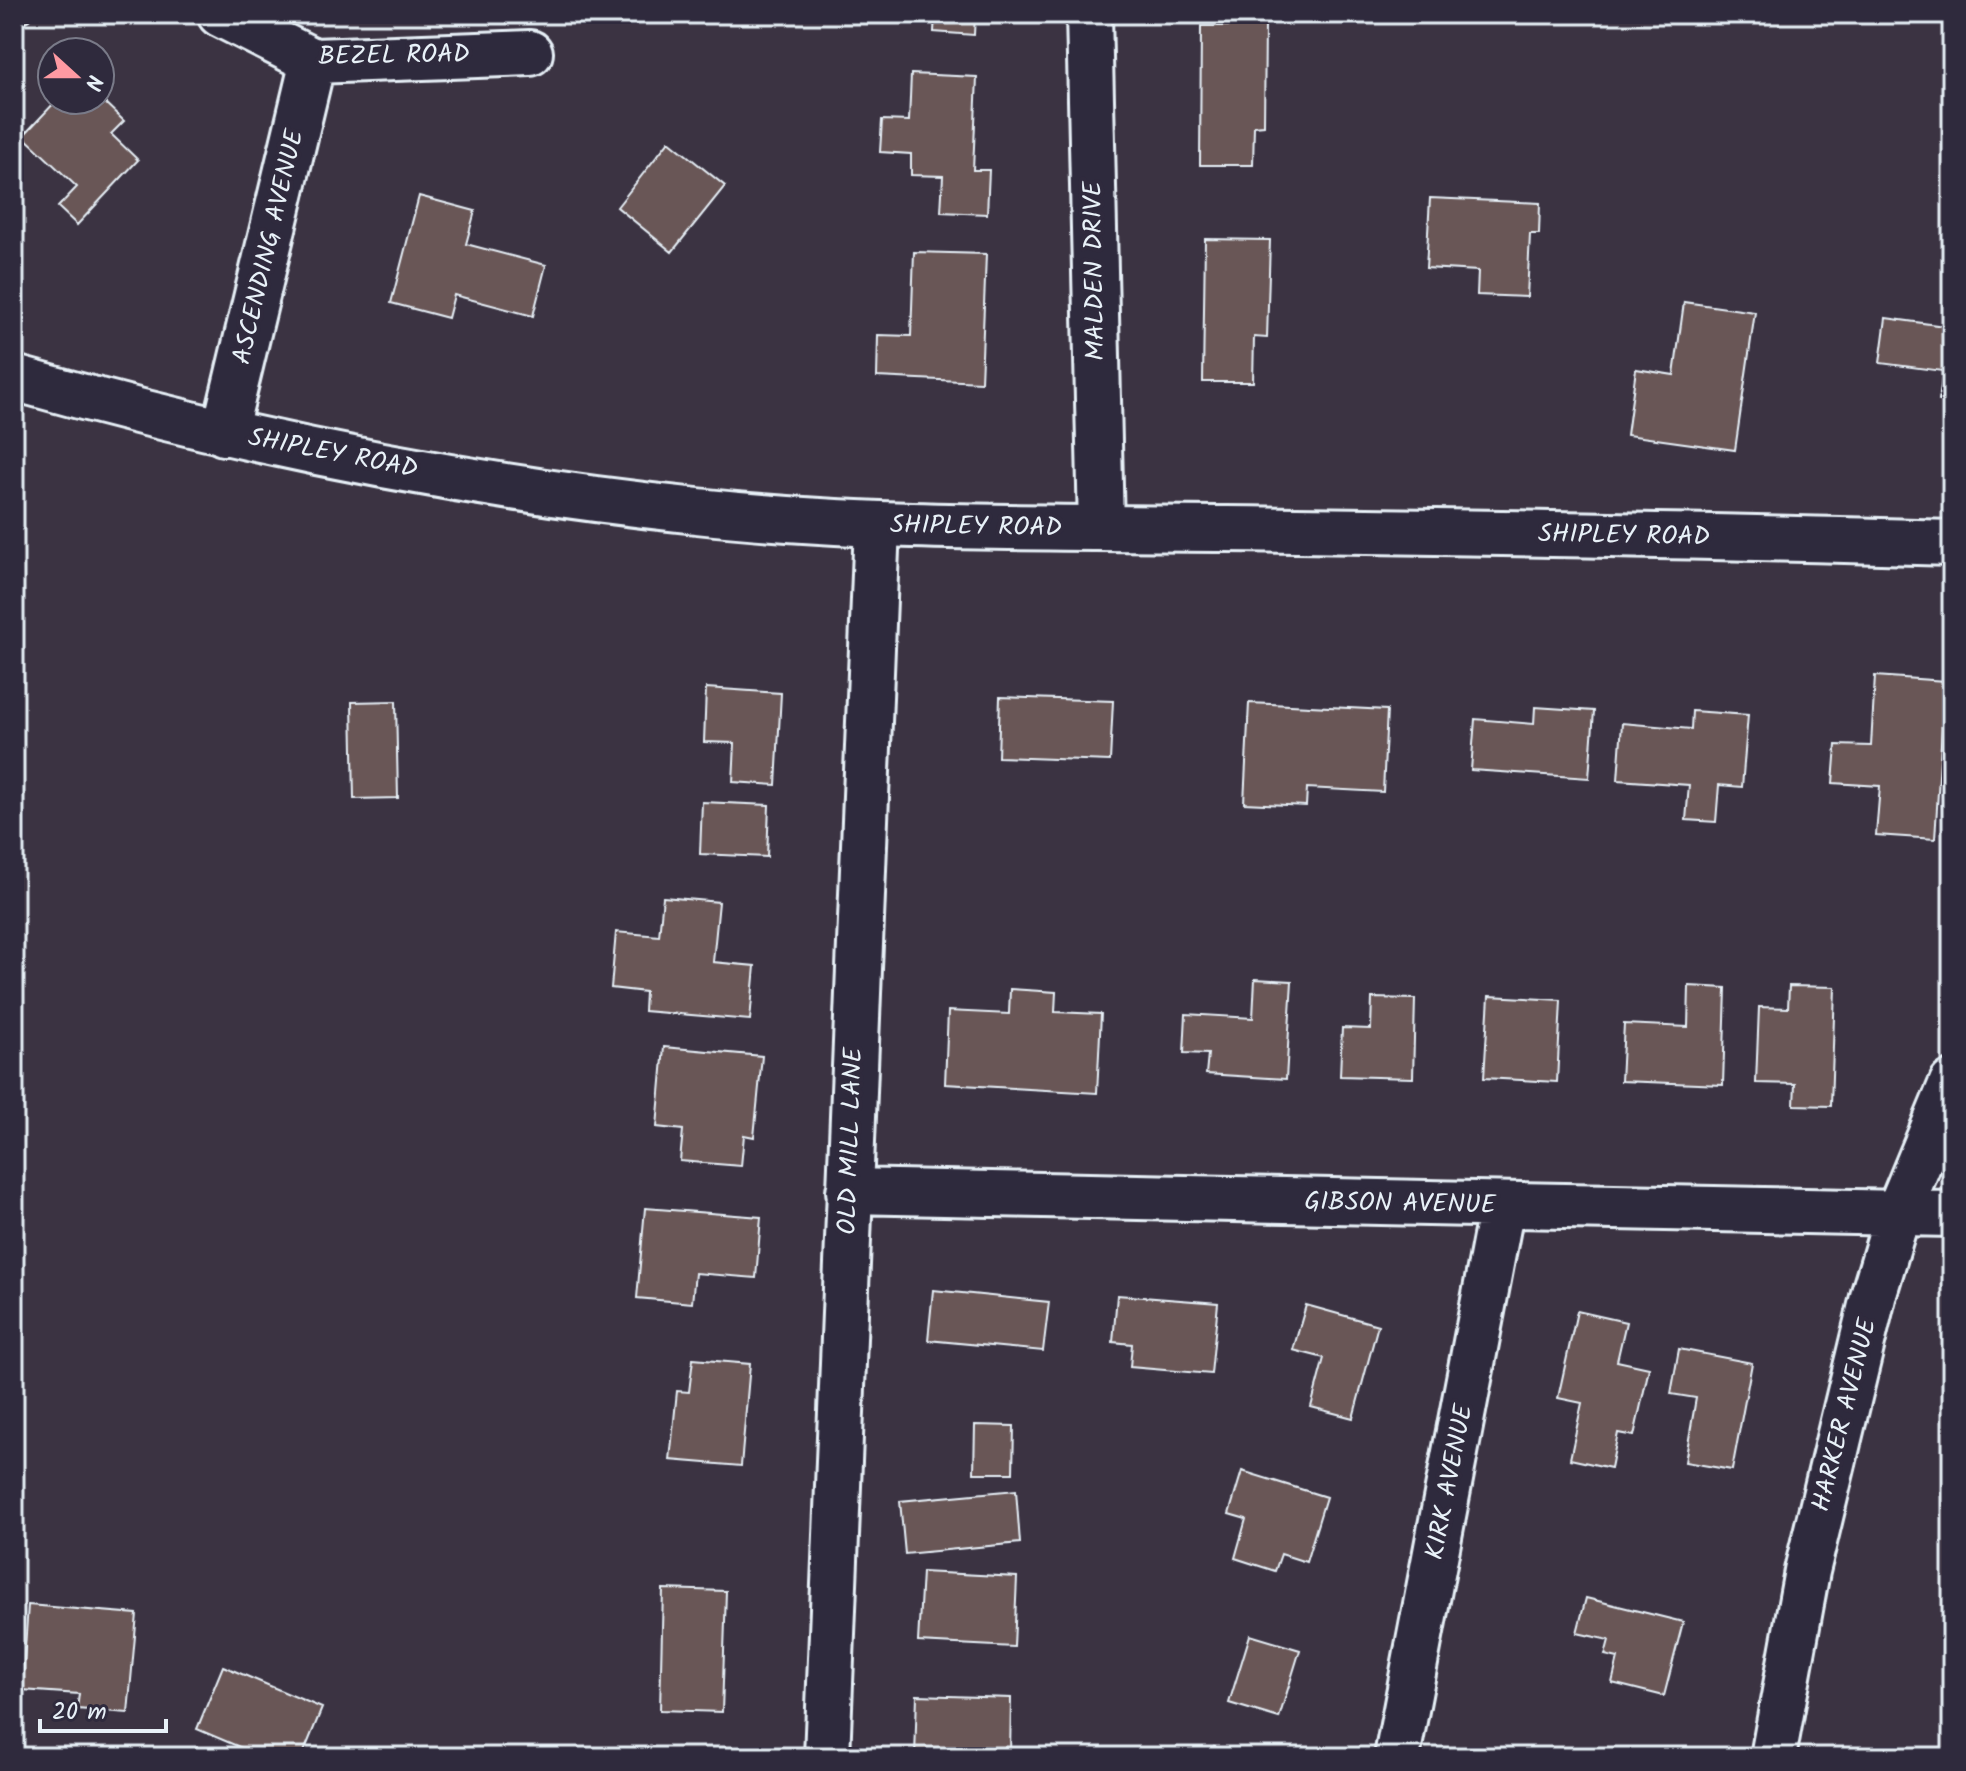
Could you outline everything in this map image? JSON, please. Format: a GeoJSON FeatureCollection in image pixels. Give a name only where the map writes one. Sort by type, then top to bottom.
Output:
{"type":"FeatureCollection","features":[{"type":"Feature","properties":{"kind":"street","name":"BEZEL ROAD"},"geometry":{"type":"LineString","coordinates":[[220,14],[313,61],[530,53]]}},
{"type":"Feature","properties":{"kind":"street","name":"MALDEN DRIVE"},"geometry":{"type":"LineString","coordinates":[[1089,14],[1101,528]]}},
{"type":"Feature","properties":{"kind":"street","name":"ASCENDING AVENUE"},"geometry":{"type":"LineString","coordinates":[[224,433],[313,61]]}},
{"type":"Feature","properties":{"kind":"street","name":"SHIPLEY ROAD"},"geometry":{"type":"LineString","coordinates":[[14,378],[120,409],[391,466],[613,501],[714,513],[877,525],[1952,543]]}},
{"type":"Feature","properties":{"kind":"street","name":"OLD MILL LANE"},"geometry":{"type":"LineString","coordinates":[[827,1757],[877,525]]}},
{"type":"Feature","properties":{"kind":"street","name":"HARKER AVENUE"},"geometry":{"type":"LineString","coordinates":[[1773,1757],[1807,1571],[1856,1363],[1898,1213],[1952,1083]]}},
{"type":"Feature","properties":{"kind":"street","name":"GIBSON AVENUE"},"geometry":{"type":"LineString","coordinates":[[849,1191],[1952,1214]]}},
{"type":"Feature","properties":{"kind":"street","name":"KIRK AVENUE"},"geometry":{"type":"LineString","coordinates":[[1397,1757],[1502,1206]]}},
{"type":"Feature","properties":{"kind":"building"},"geometry":{"type":"Polygon","coordinates":[[[14,14],[32,14],[34,17],[14,29],[14,14]]]}},
{"type":"Feature","properties":{"kind":"building"},"geometry":{"type":"Polygon","coordinates":[[[935,14],[975,14],[974,35],[934,32],[935,14]]]}},
{"type":"Feature","properties":{"kind":"building"},"geometry":{"type":"Polygon","coordinates":[[[1201,26],[1265,26],[1264,125],[1254,126],[1253,165],[1200,165],[1201,26]]]}},
{"type":"Feature","properties":{"kind":"building"},"geometry":{"type":"Polygon","coordinates":[[[911,74],[977,77],[973,170],[989,170],[987,214],[941,212],[943,176],[911,175],[911,154],[880,152],[882,120],[909,121],[911,74]]]}},
{"type":"Feature","properties":{"kind":"building"},"geometry":{"type":"Polygon","coordinates":[[[116,113],[124,121],[111,134],[138,160],[77,225],[58,207],[77,187],[23,136],[42,116],[116,116],[116,113]]]}},
{"type":"Feature","properties":{"kind":"building"},"geometry":{"type":"Polygon","coordinates":[[[669,141],[725,186],[672,252],[617,207],[669,141]]]}},
{"type":"Feature","properties":{"kind":"building"},"geometry":{"type":"Polygon","coordinates":[[[419,196],[475,211],[466,244],[546,265],[533,316],[454,295],[448,318],[391,303],[419,196]]]}},
{"type":"Feature","properties":{"kind":"building"},"geometry":{"type":"Polygon","coordinates":[[[1430,198],[1540,203],[1539,234],[1530,234],[1527,297],[1477,295],[1478,271],[1426,268],[1430,198]]]}},
{"type":"Feature","properties":{"kind":"building"},"geometry":{"type":"Polygon","coordinates":[[[1205,239],[1270,240],[1267,338],[1254,337],[1253,382],[1203,382],[1205,239]]]}},
{"type":"Feature","properties":{"kind":"building"},"geometry":{"type":"Polygon","coordinates":[[[914,252],[986,254],[981,382],[877,377],[878,335],[911,336],[914,252]]]}},
{"type":"Feature","properties":{"kind":"building"},"geometry":{"type":"Polygon","coordinates":[[[1684,302],[1755,312],[1735,450],[1627,435],[1636,369],[1674,375],[1684,302]]]}},
{"type":"Feature","properties":{"kind":"building"},"geometry":{"type":"Polygon","coordinates":[[[1886,318],[1952,327],[1952,403],[1939,401],[1943,371],[1880,363],[1886,318]]]}},
{"type":"Feature","properties":{"kind":"building"},"geometry":{"type":"Polygon","coordinates":[[[1875,676],[1945,681],[1935,839],[1876,835],[1880,786],[1833,783],[1836,745],[1871,746],[1875,676]]]}},
{"type":"Feature","properties":{"kind":"building"},"geometry":{"type":"Polygon","coordinates":[[[706,688],[781,693],[776,785],[733,782],[735,743],[704,742],[706,688]]]}},
{"type":"Feature","properties":{"kind":"building"},"geometry":{"type":"Polygon","coordinates":[[[1000,697],[1113,701],[1110,761],[998,757],[1000,697]]]}},
{"type":"Feature","properties":{"kind":"building"},"geometry":{"type":"Polygon","coordinates":[[[396,701],[398,798],[354,799],[352,702],[396,701]]]}},
{"type":"Feature","properties":{"kind":"building"},"geometry":{"type":"Polygon","coordinates":[[[1249,703],[1387,710],[1383,792],[1307,788],[1306,806],[1244,803],[1249,703]]]}},
{"type":"Feature","properties":{"kind":"building"},"geometry":{"type":"Polygon","coordinates":[[[1535,707],[1594,711],[1589,778],[1471,770],[1475,719],[1534,724],[1535,707]]]}},
{"type":"Feature","properties":{"kind":"building"},"geometry":{"type":"Polygon","coordinates":[[[1692,711],[1748,715],[1742,787],[1719,785],[1716,822],[1686,820],[1689,785],[1618,780],[1622,723],[1691,729],[1692,711]]]}},
{"type":"Feature","properties":{"kind":"building"},"geometry":{"type":"Polygon","coordinates":[[[702,802],[769,805],[767,857],[700,854],[702,802]]]}},
{"type":"Feature","properties":{"kind":"building"},"geometry":{"type":"Polygon","coordinates":[[[663,897],[719,902],[713,962],[755,966],[750,1020],[644,1011],[645,992],[611,988],[616,932],[659,936],[663,897]]]}},
{"type":"Feature","properties":{"kind":"building"},"geometry":{"type":"Polygon","coordinates":[[[1255,979],[1292,981],[1286,1079],[1206,1074],[1208,1054],[1184,1053],[1186,1014],[1253,1018],[1255,979]]]}},
{"type":"Feature","properties":{"kind":"building"},"geometry":{"type":"Polygon","coordinates":[[[1689,986],[1726,988],[1723,1085],[1621,1081],[1624,1024],[1688,1027],[1689,986]]]}},
{"type":"Feature","properties":{"kind":"building"},"geometry":{"type":"Polygon","coordinates":[[[1789,986],[1835,987],[1831,1106],[1794,1105],[1795,1084],[1756,1083],[1759,1007],[1788,1008],[1789,986]]]}},
{"type":"Feature","properties":{"kind":"building"},"geometry":{"type":"Polygon","coordinates":[[[1010,989],[1056,992],[1055,1012],[1101,1014],[1097,1093],[945,1084],[948,1011],[1009,1014],[1010,989]]]}},
{"type":"Feature","properties":{"kind":"building"},"geometry":{"type":"Polygon","coordinates":[[[1489,996],[1561,1000],[1557,1082],[1484,1078],[1489,996]]]}},
{"type":"Feature","properties":{"kind":"building"},"geometry":{"type":"Polygon","coordinates":[[[1372,998],[1415,999],[1413,1078],[1340,1076],[1342,1028],[1371,1029],[1372,998]]]}},
{"type":"Feature","properties":{"kind":"building"},"geometry":{"type":"Polygon","coordinates":[[[664,1047],[762,1056],[754,1137],[744,1135],[741,1166],[680,1161],[683,1130],[657,1127],[664,1047]]]}},
{"type":"Feature","properties":{"kind":"building"},"geometry":{"type":"Polygon","coordinates":[[[645,1208],[761,1217],[756,1278],[695,1273],[692,1303],[637,1298],[645,1208]]]}},
{"type":"Feature","properties":{"kind":"building"},"geometry":{"type":"Polygon","coordinates":[[[933,1290],[1049,1302],[1043,1351],[928,1340],[933,1290]]]}},
{"type":"Feature","properties":{"kind":"building"},"geometry":{"type":"Polygon","coordinates":[[[1117,1295],[1218,1303],[1211,1374],[1130,1367],[1132,1344],[1113,1342],[1117,1295]]]}},
{"type":"Feature","properties":{"kind":"building"},"geometry":{"type":"Polygon","coordinates":[[[1306,1305],[1378,1325],[1353,1418],[1311,1407],[1324,1358],[1293,1350],[1306,1305]]]}},
{"type":"Feature","properties":{"kind":"building"},"geometry":{"type":"Polygon","coordinates":[[[1577,1311],[1626,1322],[1617,1361],[1649,1368],[1634,1436],[1618,1433],[1611,1468],[1570,1459],[1582,1403],[1558,1398],[1577,1311]]]}},
{"type":"Feature","properties":{"kind":"building"},"geometry":{"type":"Polygon","coordinates":[[[1679,1349],[1752,1363],[1732,1470],[1685,1462],[1696,1398],[1671,1394],[1679,1349]]]}},
{"type":"Feature","properties":{"kind":"building"},"geometry":{"type":"Polygon","coordinates":[[[693,1359],[750,1364],[741,1466],[670,1460],[677,1391],[689,1392],[693,1359]]]}},
{"type":"Feature","properties":{"kind":"building"},"geometry":{"type":"Polygon","coordinates":[[[975,1425],[1014,1426],[1013,1473],[974,1473],[975,1425]]]}},
{"type":"Feature","properties":{"kind":"building"},"geometry":{"type":"Polygon","coordinates":[[[1242,1471],[1326,1497],[1306,1562],[1281,1554],[1275,1571],[1235,1558],[1246,1519],[1229,1514],[1242,1471]]]}},
{"type":"Feature","properties":{"kind":"building"},"geometry":{"type":"Polygon","coordinates":[[[1016,1490],[1020,1543],[905,1554],[900,1501],[1016,1490]]]}},
{"type":"Feature","properties":{"kind":"building"},"geometry":{"type":"Polygon","coordinates":[[[922,1572],[1017,1577],[1014,1647],[918,1642],[922,1572]]]}},
{"type":"Feature","properties":{"kind":"building"},"geometry":{"type":"Polygon","coordinates":[[[663,1589],[726,1591],[722,1712],[660,1710],[663,1589]]]}},
{"type":"Feature","properties":{"kind":"building"},"geometry":{"type":"Polygon","coordinates":[[[1586,1598],[1683,1622],[1664,1696],[1612,1683],[1618,1658],[1605,1655],[1609,1640],[1577,1633],[1586,1598]]]}},
{"type":"Feature","properties":{"kind":"building"},"geometry":{"type":"Polygon","coordinates":[[[28,1605],[137,1614],[128,1713],[77,1709],[79,1694],[22,1690],[28,1605]]]}},
{"type":"Feature","properties":{"kind":"building"},"geometry":{"type":"Polygon","coordinates":[[[1250,1635],[1300,1650],[1279,1718],[1229,1703],[1250,1635]]]}},
{"type":"Feature","properties":{"kind":"building"},"geometry":{"type":"Polygon","coordinates":[[[223,1666],[322,1708],[302,1757],[263,1757],[197,1729],[223,1666]]]}},
{"type":"Feature","properties":{"kind":"building"},"geometry":{"type":"Polygon","coordinates":[[[917,1695],[1011,1698],[1010,1757],[915,1757],[917,1695]]]}},
{"type":"Feature","properties":{"kind":"building"},"geometry":{"type":"Polygon","coordinates":[[[1214,1747],[1252,1757],[1211,1757],[1214,1747]]]}},
{"type":"Feature","properties":{"kind":"building"},"geometry":{"type":"Polygon","coordinates":[[[623,1748],[721,1755],[622,1757],[623,1748]]]}}]}
